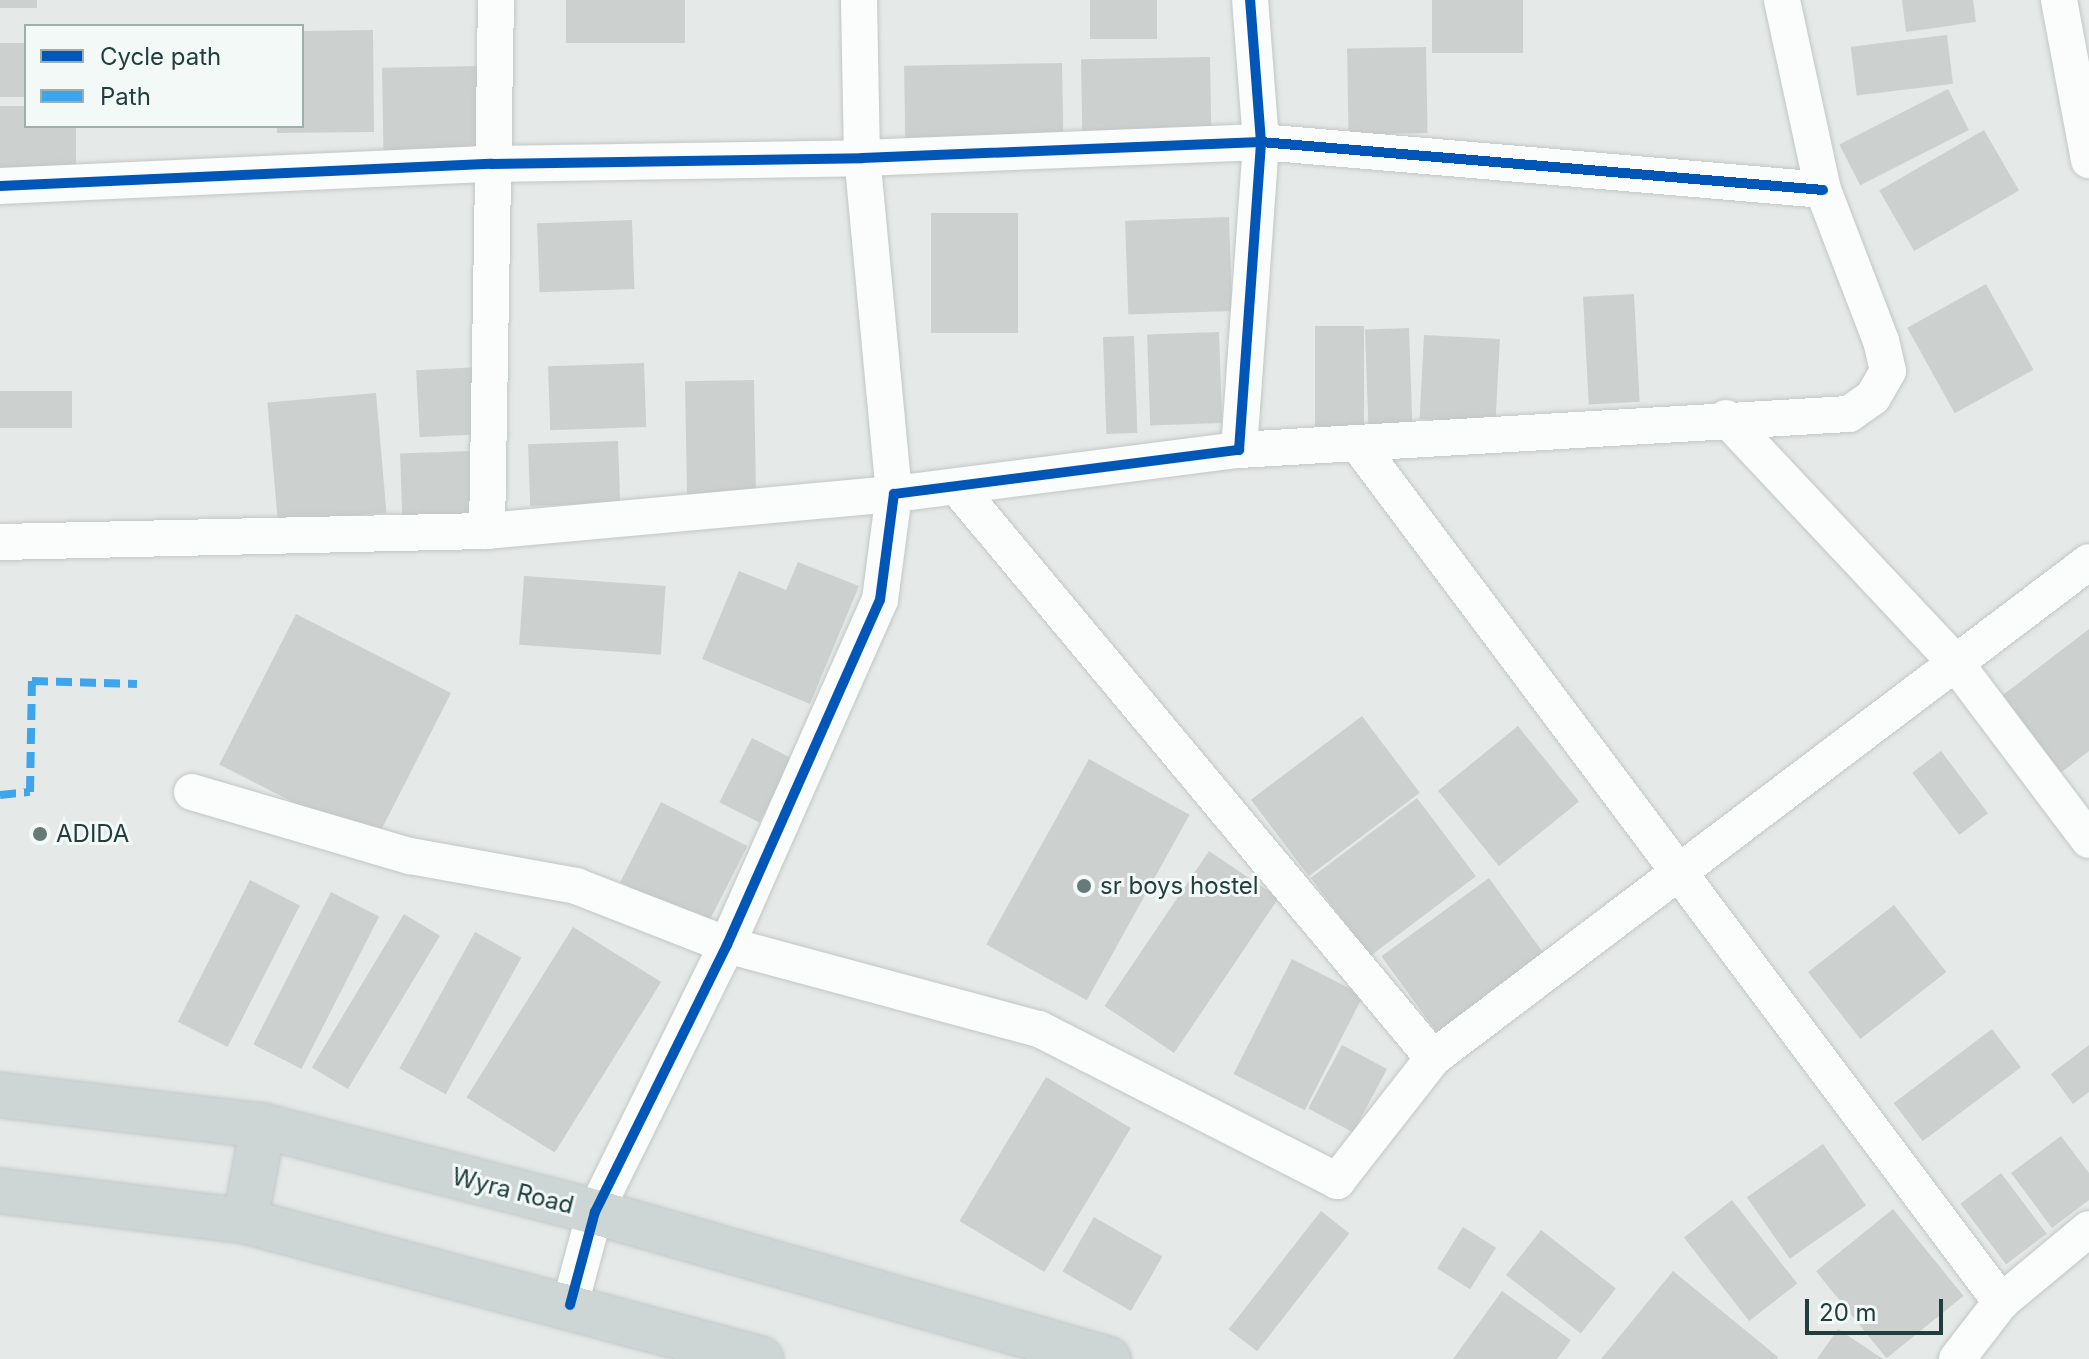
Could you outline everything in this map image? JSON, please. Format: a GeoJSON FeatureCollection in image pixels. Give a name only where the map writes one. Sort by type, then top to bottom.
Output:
{"type":"FeatureCollection","features":[{"type":"Feature","properties":{"kind":"main road","name":"Wyra Road"},"geometry":{"type":"LineString","coordinates":[[0,1095],[263,1126],[595,1212],[1108,1359]]}},
{"type":"Feature","properties":{"kind":"main road"},"geometry":{"type":"LineString","coordinates":[[245,1221],[263,1126]]}},
{"type":"Feature","properties":{"kind":"main road"},"geometry":{"type":"LineString","coordinates":[[0,1191],[245,1221],[570,1305],[761,1359]]}},
{"type":"Feature","properties":{"kind":"street"},"geometry":{"type":"LineString","coordinates":[[487,531],[496,0]]}},
{"type":"Feature","properties":{"kind":"street"},"geometry":{"type":"LineString","coordinates":[[570,1305],[595,1212],[727,945],[880,600],[894,494],[862,158],[859,0]]}},
{"type":"Feature","properties":{"kind":"street"},"geometry":{"type":"LineString","coordinates":[[1239,450],[1261,142],[1250,0]]}},
{"type":"Feature","properties":{"kind":"street"},"geometry":{"type":"LineString","coordinates":[[0,542],[487,531],[894,494],[957,487],[1032,473],[1239,450],[1360,447],[1726,418],[1849,414],[1873,397],[1888,371],[1881,341],[1823,190],[1782,0]]}},
{"type":"Feature","properties":{"kind":"street"},"geometry":{"type":"LineString","coordinates":[[2059,0],[2089,160]]}},
{"type":"Feature","properties":{"kind":"street"},"geometry":{"type":"LineString","coordinates":[[0,186],[491,164],[862,158],[1261,142],[1823,190]]}},
{"type":"Feature","properties":{"kind":"street"},"geometry":{"type":"LineString","coordinates":[[1726,418],[1954,661],[2089,840]]}},
{"type":"Feature","properties":{"kind":"street"},"geometry":{"type":"LineString","coordinates":[[1360,447],[1682,871],[2001,1302]]}},
{"type":"Feature","properties":{"kind":"street"},"geometry":{"type":"LineString","coordinates":[[957,487],[1433,1058]]}},
{"type":"Feature","properties":{"kind":"street"},"geometry":{"type":"LineString","coordinates":[[192,792],[410,856],[576,886],[727,945],[1039,1029],[1337,1181],[1433,1058],[1954,661],[2059,589],[2089,562]]}},
{"type":"Feature","properties":{"kind":"street"},"geometry":{"type":"LineString","coordinates":[[1957,1359],[2001,1302],[2089,1229]]}},
{"type":"Feature","properties":{"kind":"building"},"geometry":{"type":"Polygon","coordinates":[[[0,0],[37,0],[37,8],[0,8],[0,0]]]}},
{"type":"Feature","properties":{"kind":"building"},"geometry":{"type":"Polygon","coordinates":[[[566,0],[685,0],[685,43],[566,43],[566,0]]]}},
{"type":"Feature","properties":{"kind":"building"},"geometry":{"type":"Polygon","coordinates":[[[1090,0],[1157,0],[1157,39],[1090,39],[1090,0]]]}},
{"type":"Feature","properties":{"kind":"building"},"geometry":{"type":"Polygon","coordinates":[[[1432,0],[1523,0],[1523,53],[1432,53],[1432,0]]]}},
{"type":"Feature","properties":{"kind":"building"},"geometry":{"type":"Polygon","coordinates":[[[1902,0],[1973,0],[1976,22],[1906,32],[1902,0]]]}},
{"type":"Feature","properties":{"kind":"building"},"geometry":{"type":"Polygon","coordinates":[[[373,30],[374,132],[277,133],[277,128],[304,128],[304,31],[373,30]]]}},
{"type":"Feature","properties":{"kind":"building"},"geometry":{"type":"Polygon","coordinates":[[[1947,35],[1953,84],[1857,95],[1851,47],[1947,35]]]}},
{"type":"Feature","properties":{"kind":"building"},"geometry":{"type":"Polygon","coordinates":[[[0,43],[24,43],[24,97],[0,97],[0,43]]]}},
{"type":"Feature","properties":{"kind":"building"},"geometry":{"type":"Polygon","coordinates":[[[1426,47],[1428,133],[1349,134],[1347,48],[1426,47]]]}},
{"type":"Feature","properties":{"kind":"building"},"geometry":{"type":"Polygon","coordinates":[[[1210,57],[1211,136],[1082,138],[1081,59],[1210,57]]]}},
{"type":"Feature","properties":{"kind":"building"},"geometry":{"type":"Polygon","coordinates":[[[1062,63],[1063,135],[905,138],[904,66],[1062,63]]]}},
{"type":"Feature","properties":{"kind":"building"},"geometry":{"type":"Polygon","coordinates":[[[483,66],[485,156],[384,158],[382,68],[483,66]]]}},
{"type":"Feature","properties":{"kind":"building"},"geometry":{"type":"Polygon","coordinates":[[[1948,89],[1969,130],[1860,185],[1839,144],[1948,89]]]}},
{"type":"Feature","properties":{"kind":"building"},"geometry":{"type":"Polygon","coordinates":[[[0,106],[24,106],[24,128],[76,128],[76,173],[0,174],[0,106]]]}},
{"type":"Feature","properties":{"kind":"building"},"geometry":{"type":"Polygon","coordinates":[[[1984,130],[2019,191],[1914,251],[1879,190],[1984,130]]]}},
{"type":"Feature","properties":{"kind":"building"},"geometry":{"type":"Polygon","coordinates":[[[931,213],[1018,213],[1018,333],[931,333],[931,213]]]}},
{"type":"Feature","properties":{"kind":"building"},"geometry":{"type":"Polygon","coordinates":[[[1229,217],[1232,311],[1128,315],[1125,221],[1229,217]]]}},
{"type":"Feature","properties":{"kind":"building"},"geometry":{"type":"Polygon","coordinates":[[[632,220],[634,289],[539,292],[537,223],[632,220]]]}},
{"type":"Feature","properties":{"kind":"building"},"geometry":{"type":"Polygon","coordinates":[[[1986,284],[2034,370],[1955,413],[1907,328],[1986,284]]]}},
{"type":"Feature","properties":{"kind":"building"},"geometry":{"type":"Polygon","coordinates":[[[1634,294],[1640,402],[1589,405],[1583,297],[1634,294]]]}},
{"type":"Feature","properties":{"kind":"building"},"geometry":{"type":"Polygon","coordinates":[[[1315,326],[1364,326],[1364,438],[1315,438],[1315,326]]]}},
{"type":"Feature","properties":{"kind":"building"},"geometry":{"type":"Polygon","coordinates":[[[1409,328],[1413,430],[1369,431],[1365,330],[1409,328]]]}},
{"type":"Feature","properties":{"kind":"building"},"geometry":{"type":"Polygon","coordinates":[[[1219,332],[1222,423],[1150,425],[1147,335],[1219,332]]]}},
{"type":"Feature","properties":{"kind":"building"},"geometry":{"type":"Polygon","coordinates":[[[1424,335],[1500,339],[1495,423],[1420,419],[1424,335]]]}},
{"type":"Feature","properties":{"kind":"building"},"geometry":{"type":"Polygon","coordinates":[[[1134,336],[1137,433],[1106,434],[1103,337],[1134,336]]]}},
{"type":"Feature","properties":{"kind":"building"},"geometry":{"type":"Polygon","coordinates":[[[644,363],[646,427],[550,430],[548,366],[644,363]]]}},
{"type":"Feature","properties":{"kind":"building"},"geometry":{"type":"Polygon","coordinates":[[[499,366],[503,433],[420,437],[416,370],[499,366]]]}},
{"type":"Feature","properties":{"kind":"building"},"geometry":{"type":"Polygon","coordinates":[[[754,380],[756,496],[687,497],[685,381],[754,380]]]}},
{"type":"Feature","properties":{"kind":"building"},"geometry":{"type":"Polygon","coordinates":[[[0,391],[72,391],[72,428],[0,428],[0,391]]]}},
{"type":"Feature","properties":{"kind":"building"},"geometry":{"type":"Polygon","coordinates":[[[376,393],[386,513],[278,522],[267,402],[376,393]]]}},
{"type":"Feature","properties":{"kind":"building"},"geometry":{"type":"Polygon","coordinates":[[[618,441],[620,503],[530,506],[528,444],[618,441]]]}},
{"type":"Feature","properties":{"kind":"building"},"geometry":{"type":"Polygon","coordinates":[[[499,450],[501,513],[402,516],[400,453],[499,450]]]}},
{"type":"Feature","properties":{"kind":"building"},"geometry":{"type":"Polygon","coordinates":[[[798,562],[859,586],[810,704],[702,659],[739,571],[786,590],[798,562]]]}},
{"type":"Feature","properties":{"kind":"building"},"geometry":{"type":"Polygon","coordinates":[[[524,576],[666,586],[661,655],[519,645],[524,576]]]}},
{"type":"Feature","properties":{"kind":"building"},"geometry":{"type":"Polygon","coordinates":[[[296,614],[451,693],[374,844],[219,765],[296,614]]]}},
{"type":"Feature","properties":{"kind":"building"},"geometry":{"type":"Polygon","coordinates":[[[2089,629],[2089,751],[2054,778],[1995,701],[2089,629]]]}},
{"type":"Feature","properties":{"kind":"building"},"geometry":{"type":"Polygon","coordinates":[[[1362,716],[1420,793],[1309,876],[1251,800],[1362,716]]]}},
{"type":"Feature","properties":{"kind":"building"},"geometry":{"type":"Polygon","coordinates":[[[1518,726],[1579,801],[1499,866],[1438,791],[1518,726]]]}},
{"type":"Feature","properties":{"kind":"building"},"geometry":{"type":"Polygon","coordinates":[[[752,738],[792,758],[759,823],[719,802],[752,738]]]}},
{"type":"Feature","properties":{"kind":"building"},"geometry":{"type":"Polygon","coordinates":[[[1941,751],[1988,813],[1959,835],[1912,773],[1941,751]]]}},
{"type":"Feature","properties":{"kind":"building"},"geometry":{"type":"Polygon","coordinates":[[[1089,759],[1190,815],[1087,1000],[986,944],[1089,759]]]}},
{"type":"Feature","properties":{"kind":"building"},"geometry":{"type":"Polygon","coordinates":[[[1417,798],[1476,876],[1370,956],[1311,878],[1417,798]]]}},
{"type":"Feature","properties":{"kind":"building"},"geometry":{"type":"Polygon","coordinates":[[[661,802],[747,846],[707,926],[620,882],[661,802]]]}},
{"type":"Feature","properties":{"kind":"building"},"geometry":{"type":"Polygon","coordinates":[[[1209,851],[1279,898],[1174,1053],[1104,1006],[1209,851]]]}},
{"type":"Feature","properties":{"kind":"building"},"geometry":{"type":"Polygon","coordinates":[[[1489,878],[1547,958],[1440,1036],[1381,956],[1489,878]]]}},
{"type":"Feature","properties":{"kind":"building"},"geometry":{"type":"Polygon","coordinates":[[[250,880],[300,905],[228,1047],[178,1022],[250,880]]]}},
{"type":"Feature","properties":{"kind":"building"},"geometry":{"type":"Polygon","coordinates":[[[331,892],[379,917],[301,1069],[253,1044],[331,892]]]}},
{"type":"Feature","properties":{"kind":"building"},"geometry":{"type":"Polygon","coordinates":[[[1894,905],[1946,972],[1860,1039],[1808,972],[1894,905]]]}},
{"type":"Feature","properties":{"kind":"building"},"geometry":{"type":"Polygon","coordinates":[[[404,914],[440,936],[348,1089],[312,1067],[404,914]]]}},
{"type":"Feature","properties":{"kind":"building"},"geometry":{"type":"Polygon","coordinates":[[[573,927],[661,982],[555,1153],[466,1097],[573,927]]]}},
{"type":"Feature","properties":{"kind":"building"},"geometry":{"type":"Polygon","coordinates":[[[475,932],[521,958],[446,1094],[399,1068],[475,932]]]}},
{"type":"Feature","properties":{"kind":"building"},"geometry":{"type":"Polygon","coordinates":[[[1292,959],[1363,995],[1305,1110],[1233,1074],[1292,959]]]}},
{"type":"Feature","properties":{"kind":"building"},"geometry":{"type":"Polygon","coordinates":[[[1992,1029],[2021,1067],[1923,1141],[1894,1103],[1992,1029]]]}},
{"type":"Feature","properties":{"kind":"building"},"geometry":{"type":"Polygon","coordinates":[[[1342,1045],[1387,1069],[1353,1133],[1308,1109],[1342,1045]]]}},
{"type":"Feature","properties":{"kind":"building"},"geometry":{"type":"Polygon","coordinates":[[[2089,1045],[2089,1092],[2073,1104],[2051,1074],[2089,1045]]]}},
{"type":"Feature","properties":{"kind":"building"},"geometry":{"type":"Polygon","coordinates":[[[1046,1077],[1131,1128],[1044,1272],[959,1221],[1046,1077]]]}},
{"type":"Feature","properties":{"kind":"building"},"geometry":{"type":"Polygon","coordinates":[[[2061,1136],[2089,1173],[2089,1200],[2052,1228],[2011,1173],[2061,1136]]]}},
{"type":"Feature","properties":{"kind":"building"},"geometry":{"type":"Polygon","coordinates":[[[1823,1144],[1866,1205],[1790,1259],[1747,1197],[1823,1144]]]}},
{"type":"Feature","properties":{"kind":"building"},"geometry":{"type":"Polygon","coordinates":[[[2001,1173],[2047,1234],[2006,1264],[1960,1204],[2001,1173]]]}},
{"type":"Feature","properties":{"kind":"building"},"geometry":{"type":"Polygon","coordinates":[[[1732,1200],[1797,1284],[1749,1321],[1684,1238],[1732,1200]]]}},
{"type":"Feature","properties":{"kind":"building"},"geometry":{"type":"Polygon","coordinates":[[[1893,1209],[1963,1296],[1887,1358],[1816,1271],[1893,1209]]]}},
{"type":"Feature","properties":{"kind":"building"},"geometry":{"type":"Polygon","coordinates":[[[1321,1211],[1349,1233],[1257,1351],[1229,1329],[1321,1211]]]}},
{"type":"Feature","properties":{"kind":"building"},"geometry":{"type":"Polygon","coordinates":[[[1094,1217],[1162,1256],[1131,1311],[1062,1272],[1094,1217]]]}},
{"type":"Feature","properties":{"kind":"building"},"geometry":{"type":"Polygon","coordinates":[[[1463,1227],[1496,1248],[1470,1289],[1437,1269],[1463,1227]]]}},
{"type":"Feature","properties":{"kind":"building"},"geometry":{"type":"Polygon","coordinates":[[[1541,1230],[1616,1288],[1581,1333],[1506,1275],[1541,1230]]]}},
{"type":"Feature","properties":{"kind":"building"},"geometry":{"type":"Polygon","coordinates":[[[1673,1271],[1778,1357],[1777,1359],[1601,1359],[1673,1271]]]}},
{"type":"Feature","properties":{"kind":"building"},"geometry":{"type":"Polygon","coordinates":[[[1502,1291],[1571,1340],[1557,1359],[1453,1359],[1502,1291]]]}},
{"type":"Feature","properties":{"kind":"building"},"geometry":{"type":"Polygon","coordinates":[[[1838,1329],[1883,1359],[1817,1359],[1838,1329]]]}},
{"type":"Feature","properties":{"kind":"marked path"},"geometry":{"type":"LineString","coordinates":[[0,795],[30,792],[32,681],[137,684]]}},
{"type":"Feature","properties":{"kind":"cycle path"},"geometry":{"type":"LineString","coordinates":[[570,1305],[595,1212],[727,945],[880,600],[894,494],[1239,450],[1261,142],[1250,0]]}},
{"type":"Feature","properties":{"kind":"cycle path"},"geometry":{"type":"LineString","coordinates":[[0,186],[491,164],[862,158],[1261,142],[1823,190]]}},
{"type":"Feature","properties":{"kind":"place","name":"ADIDA"},"geometry":{"type":"Point","coordinates":[40,834]}},
{"type":"Feature","properties":{"kind":"place","name":"sr boys hostel"},"geometry":{"type":"Point","coordinates":[1084,886]}}]}
